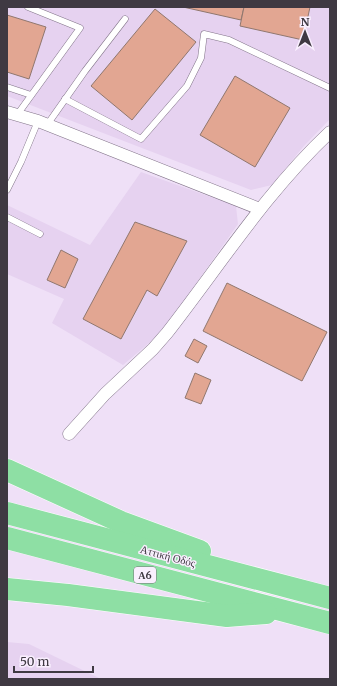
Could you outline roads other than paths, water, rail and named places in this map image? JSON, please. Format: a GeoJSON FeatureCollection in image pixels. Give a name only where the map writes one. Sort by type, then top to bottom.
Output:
{"type":"FeatureCollection","features":[{"type":"Feature","properties":{"kind":"highway"},"geometry":{"type":"LineString","coordinates":[[7,470],[121,522],[204,552],[245,576]]}},
{"type":"Feature","properties":{"kind":"highway","name":"Αττική Οδός"},"geometry":{"type":"LineString","coordinates":[[7,513],[330,598]]}},
{"type":"Feature","properties":{"kind":"highway","name":"Α6"},"geometry":{"type":"LineString","coordinates":[[7,538],[328,623]]}},
{"type":"Feature","properties":{"kind":"highway"},"geometry":{"type":"LineString","coordinates":[[7,589],[76,596],[227,616],[283,611]]}},
{"type":"Feature","properties":{"kind":"street"},"geometry":{"type":"LineString","coordinates":[[12,114],[42,123],[260,209]]}},
{"type":"Feature","properties":{"kind":"street"},"geometry":{"type":"LineString","coordinates":[[70,434],[105,394],[153,349],[167,333],[260,209],[300,162],[330,132]]}},
{"type":"Feature","properties":{"kind":"lane"},"geometry":{"type":"LineString","coordinates":[[12,114],[31,95],[80,28],[28,7]]}},
{"type":"Feature","properties":{"kind":"lane"},"geometry":{"type":"LineString","coordinates":[[7,190],[42,123],[65,100],[125,19]]}},
{"type":"Feature","properties":{"kind":"lane"},"geometry":{"type":"LineString","coordinates":[[65,100],[141,139],[187,86],[201,58],[204,34],[229,40],[330,88]]}},
{"type":"Feature","properties":{"kind":"lane"},"geometry":{"type":"LineString","coordinates":[[7,87],[31,95]]}},
{"type":"Feature","properties":{"kind":"lane"},"geometry":{"type":"LineString","coordinates":[[7,217],[40,234]]}}]}
